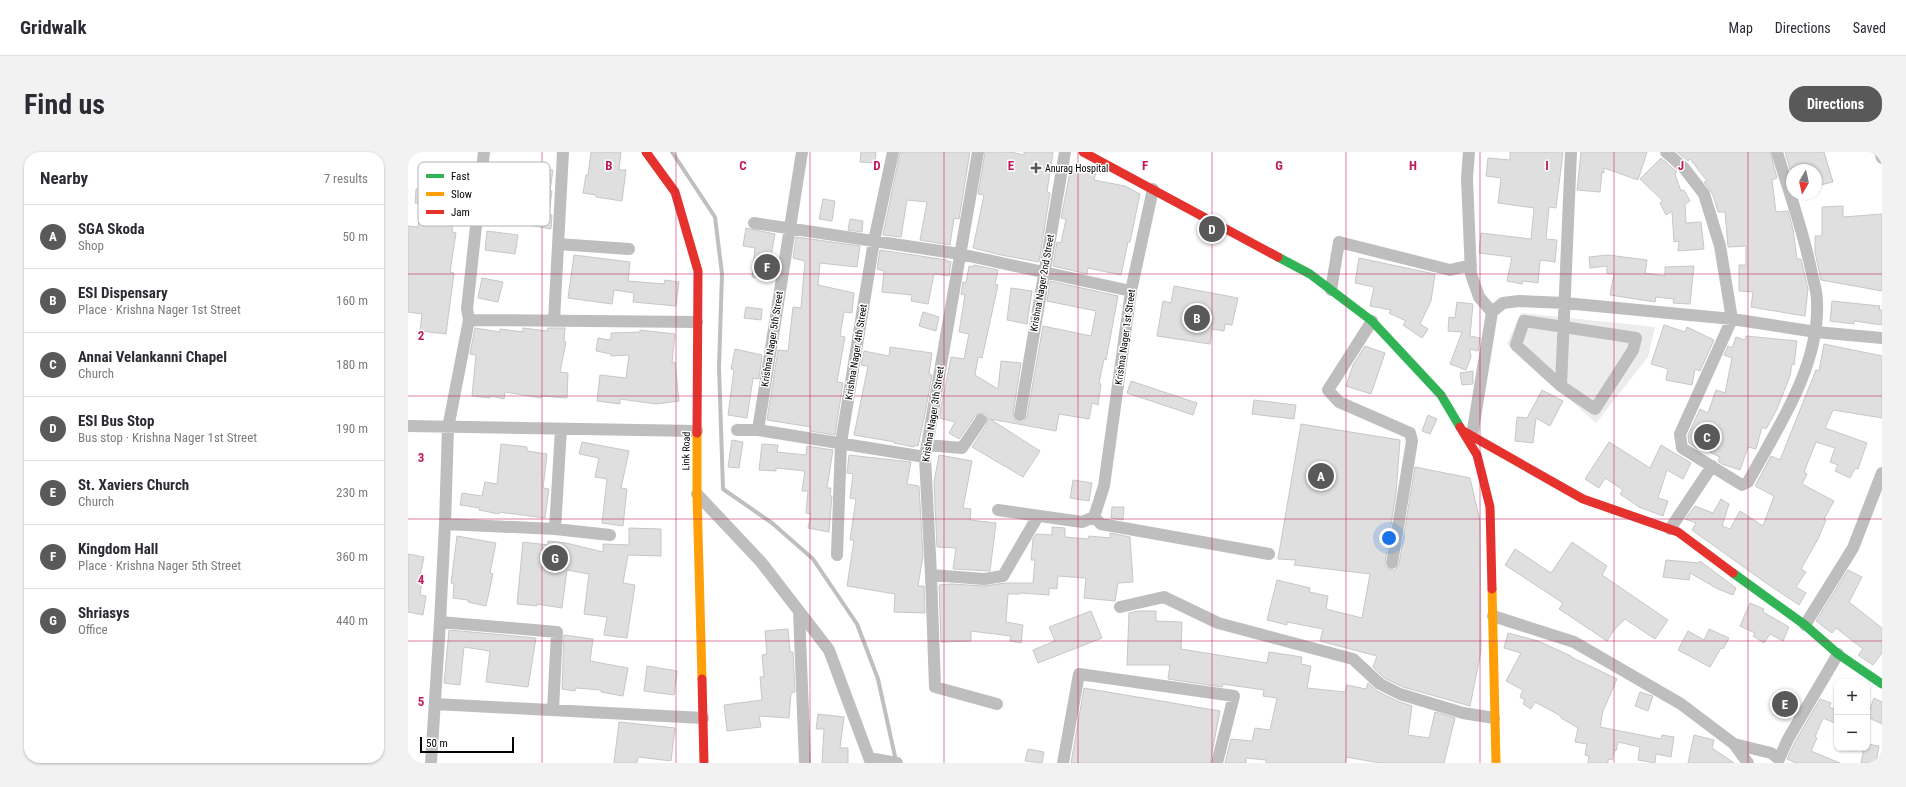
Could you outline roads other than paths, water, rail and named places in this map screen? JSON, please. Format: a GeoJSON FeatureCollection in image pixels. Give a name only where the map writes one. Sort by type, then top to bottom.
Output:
{"type":"FeatureCollection","features":[{"type":"Feature","properties":{"kind":"street"},"geometry":{"type":"LineString","coordinates":[[483,162],[484,152]]}},
{"type":"Feature","properties":{"kind":"street"},"geometry":{"type":"LineString","coordinates":[[554,321],[562,152]]}},
{"type":"Feature","properties":{"kind":"street","name":"Link Road"},"geometry":{"type":"LineString","coordinates":[[646,152],[675,192],[698,271],[696,494],[704,763]]}},
{"type":"Feature","properties":{"kind":"street","name":"Krishna Nager 5th Street"},"geometry":{"type":"LineString","coordinates":[[758,430],[802,152]]}},
{"type":"Feature","properties":{"kind":"street","name":"Krishna Nager 4th Street"},"geometry":{"type":"LineString","coordinates":[[837,555],[841,443],[874,241],[893,152]]}},
{"type":"Feature","properties":{"kind":"street","name":"Krishna Nager 3th Street"},"geometry":{"type":"LineString","coordinates":[[978,152],[926,451],[935,687],[997,704]]}},
{"type":"Feature","properties":{"kind":"street","name":"Krishna Nager 2nd Street"},"geometry":{"type":"LineString","coordinates":[[1020,415],[1065,152]]}},
{"type":"Feature","properties":{"kind":"street"},"geometry":{"type":"LineString","coordinates":[[1083,152],[1310,274],[1372,321],[1441,395],[1467,433],[1477,455],[1490,507],[1496,763]]}},
{"type":"Feature","properties":{"kind":"street"},"geometry":{"type":"LineString","coordinates":[[1469,152],[1467,178],[1471,274],[1479,297],[1492,312]]}},
{"type":"Feature","properties":{"kind":"street"},"geometry":{"type":"LineString","coordinates":[[1561,386],[1571,152]]}},
{"type":"Feature","properties":{"kind":"street"},"geometry":{"type":"LineString","coordinates":[[1666,152],[1684,168],[1704,194],[1720,246],[1732,319],[1680,434],[1682,448],[1742,485],[1748,482],[1784,416],[1800,382],[1816,332],[1817,300],[1808,254],[1777,152]]}},
{"type":"Feature","properties":{"kind":"street"},"geometry":{"type":"LineString","coordinates":[[1880,152],[1882,158]]}},
{"type":"Feature","properties":{"kind":"street","name":"Krishna Nager 1st Street"},"geometry":{"type":"LineString","coordinates":[[1094,516],[1104,486],[1131,291],[1153,189]]}},
{"type":"Feature","properties":{"kind":"street"},"geometry":{"type":"LineString","coordinates":[[754,223],[790,227],[960,254],[1131,291]]}},
{"type":"Feature","properties":{"kind":"street"},"geometry":{"type":"LineString","coordinates":[[431,763],[445,524],[448,428],[469,320],[467,309],[476,226]]}},
{"type":"Feature","properties":{"kind":"street"},"geometry":{"type":"LineString","coordinates":[[1331,290],[1339,242],[1450,270],[1471,265]]}},
{"type":"Feature","properties":{"kind":"street"},"geometry":{"type":"LineString","coordinates":[[558,244],[630,249]]}},
{"type":"Feature","properties":{"kind":"street"},"geometry":{"type":"LineString","coordinates":[[1467,433],[1492,312],[1503,303],[1519,301],[1564,303],[1732,319],[1816,332],[1882,338]]}},
{"type":"Feature","properties":{"kind":"street"},"geometry":{"type":"LineString","coordinates":[[469,320],[697,322]]}},
{"type":"Feature","properties":{"kind":"street"},"geometry":{"type":"LineString","coordinates":[[1372,321],[1328,390],[1339,402],[1410,433],[1412,441],[1392,563]]}},
{"type":"Feature","properties":{"kind":"street"},"geometry":{"type":"LineString","coordinates":[[1524,321],[1564,328],[1636,338],[1633,350],[1595,408],[1561,386],[1516,345],[1524,321]]}},
{"type":"Feature","properties":{"kind":"street"},"geometry":{"type":"LineString","coordinates":[[737,430],[758,430],[841,443],[926,451],[962,448],[981,420]]}},
{"type":"Feature","properties":{"kind":"street"},"geometry":{"type":"LineString","coordinates":[[408,426],[448,428],[697,431]]}},
{"type":"Feature","properties":{"kind":"street"},"geometry":{"type":"LineString","coordinates":[[555,529],[561,429]]}},
{"type":"Feature","properties":{"kind":"street"},"geometry":{"type":"LineString","coordinates":[[1467,433],[1582,499],[1678,532],[1805,625],[1838,654],[1882,684]]}},
{"type":"Feature","properties":{"kind":"street"},"geometry":{"type":"LineString","coordinates":[[1670,529],[1712,466]]}},
{"type":"Feature","properties":{"kind":"street"},"geometry":{"type":"LineString","coordinates":[[1805,625],[1853,548],[1882,473]]}},
{"type":"Feature","properties":{"kind":"street"},"geometry":{"type":"LineString","coordinates":[[696,494],[761,562],[829,650],[870,761],[897,763]]}},
{"type":"Feature","properties":{"kind":"street"},"geometry":{"type":"LineString","coordinates":[[998,510],[1082,522],[1094,516],[1101,524],[1270,554]]}},
{"type":"Feature","properties":{"kind":"street"},"geometry":{"type":"LineString","coordinates":[[931,574],[984,579],[1003,576],[1038,516]]}},
{"type":"Feature","properties":{"kind":"street"},"geometry":{"type":"LineString","coordinates":[[445,524],[555,529],[610,535]]}},
{"type":"Feature","properties":{"kind":"street"},"geometry":{"type":"LineString","coordinates":[[1120,607],[1164,597],[1218,623],[1353,659],[1380,684],[1400,694],[1463,713],[1494,718]]}},
{"type":"Feature","properties":{"kind":"street"},"geometry":{"type":"LineString","coordinates":[[799,611],[805,763]]}},
{"type":"Feature","properties":{"kind":"street"},"geometry":{"type":"LineString","coordinates":[[1493,616],[1574,642],[1681,704],[1734,744],[1748,763]]}},
{"type":"Feature","properties":{"kind":"street"},"geometry":{"type":"LineString","coordinates":[[440,622],[557,632],[553,710]]}},
{"type":"Feature","properties":{"kind":"street"},"geometry":{"type":"LineString","coordinates":[[1734,744],[1771,753],[1785,761],[1788,739],[1838,654]]}},
{"type":"Feature","properties":{"kind":"street"},"geometry":{"type":"LineString","coordinates":[[1063,763],[1079,674],[1234,696],[1218,763]]}},
{"type":"Feature","properties":{"kind":"street"},"geometry":{"type":"LineString","coordinates":[[435,704],[703,718]]}},
{"type":"Feature","properties":{"kind":"waterway"},"geometry":{"type":"LineString","coordinates":[[672,152],[715,217],[722,274],[719,367],[723,489],[772,523],[813,559],[857,624],[878,679],[896,761]]}},
{"type":"Feature","properties":{"kind":"place","name":"Anurag Hospital"},"geometry":{"type":"Point","coordinates":[1036,168]}},
{"type":"Feature","properties":{"kind":"place","name":"ESI Bus Stop"},"geometry":{"type":"Point","coordinates":[1212,229]}},
{"type":"Feature","properties":{"kind":"place","name":"Kingdom Hall"},"geometry":{"type":"Point","coordinates":[767,267]}},
{"type":"Feature","properties":{"kind":"place","name":"ESI Dispensary"},"geometry":{"type":"Point","coordinates":[1197,318]}},
{"type":"Feature","properties":{"kind":"place","name":"Annai Velankanni Chapel"},"geometry":{"type":"Point","coordinates":[1707,437]}},
{"type":"Feature","properties":{"kind":"place","name":"SGA Skoda"},"geometry":{"type":"Point","coordinates":[1321,476]}},
{"type":"Feature","properties":{"kind":"place","name":"Shriasys"},"geometry":{"type":"Point","coordinates":[555,558]}},
{"type":"Feature","properties":{"kind":"place","name":"St. Xaviers Church"},"geometry":{"type":"Point","coordinates":[1785,704]}}]}
